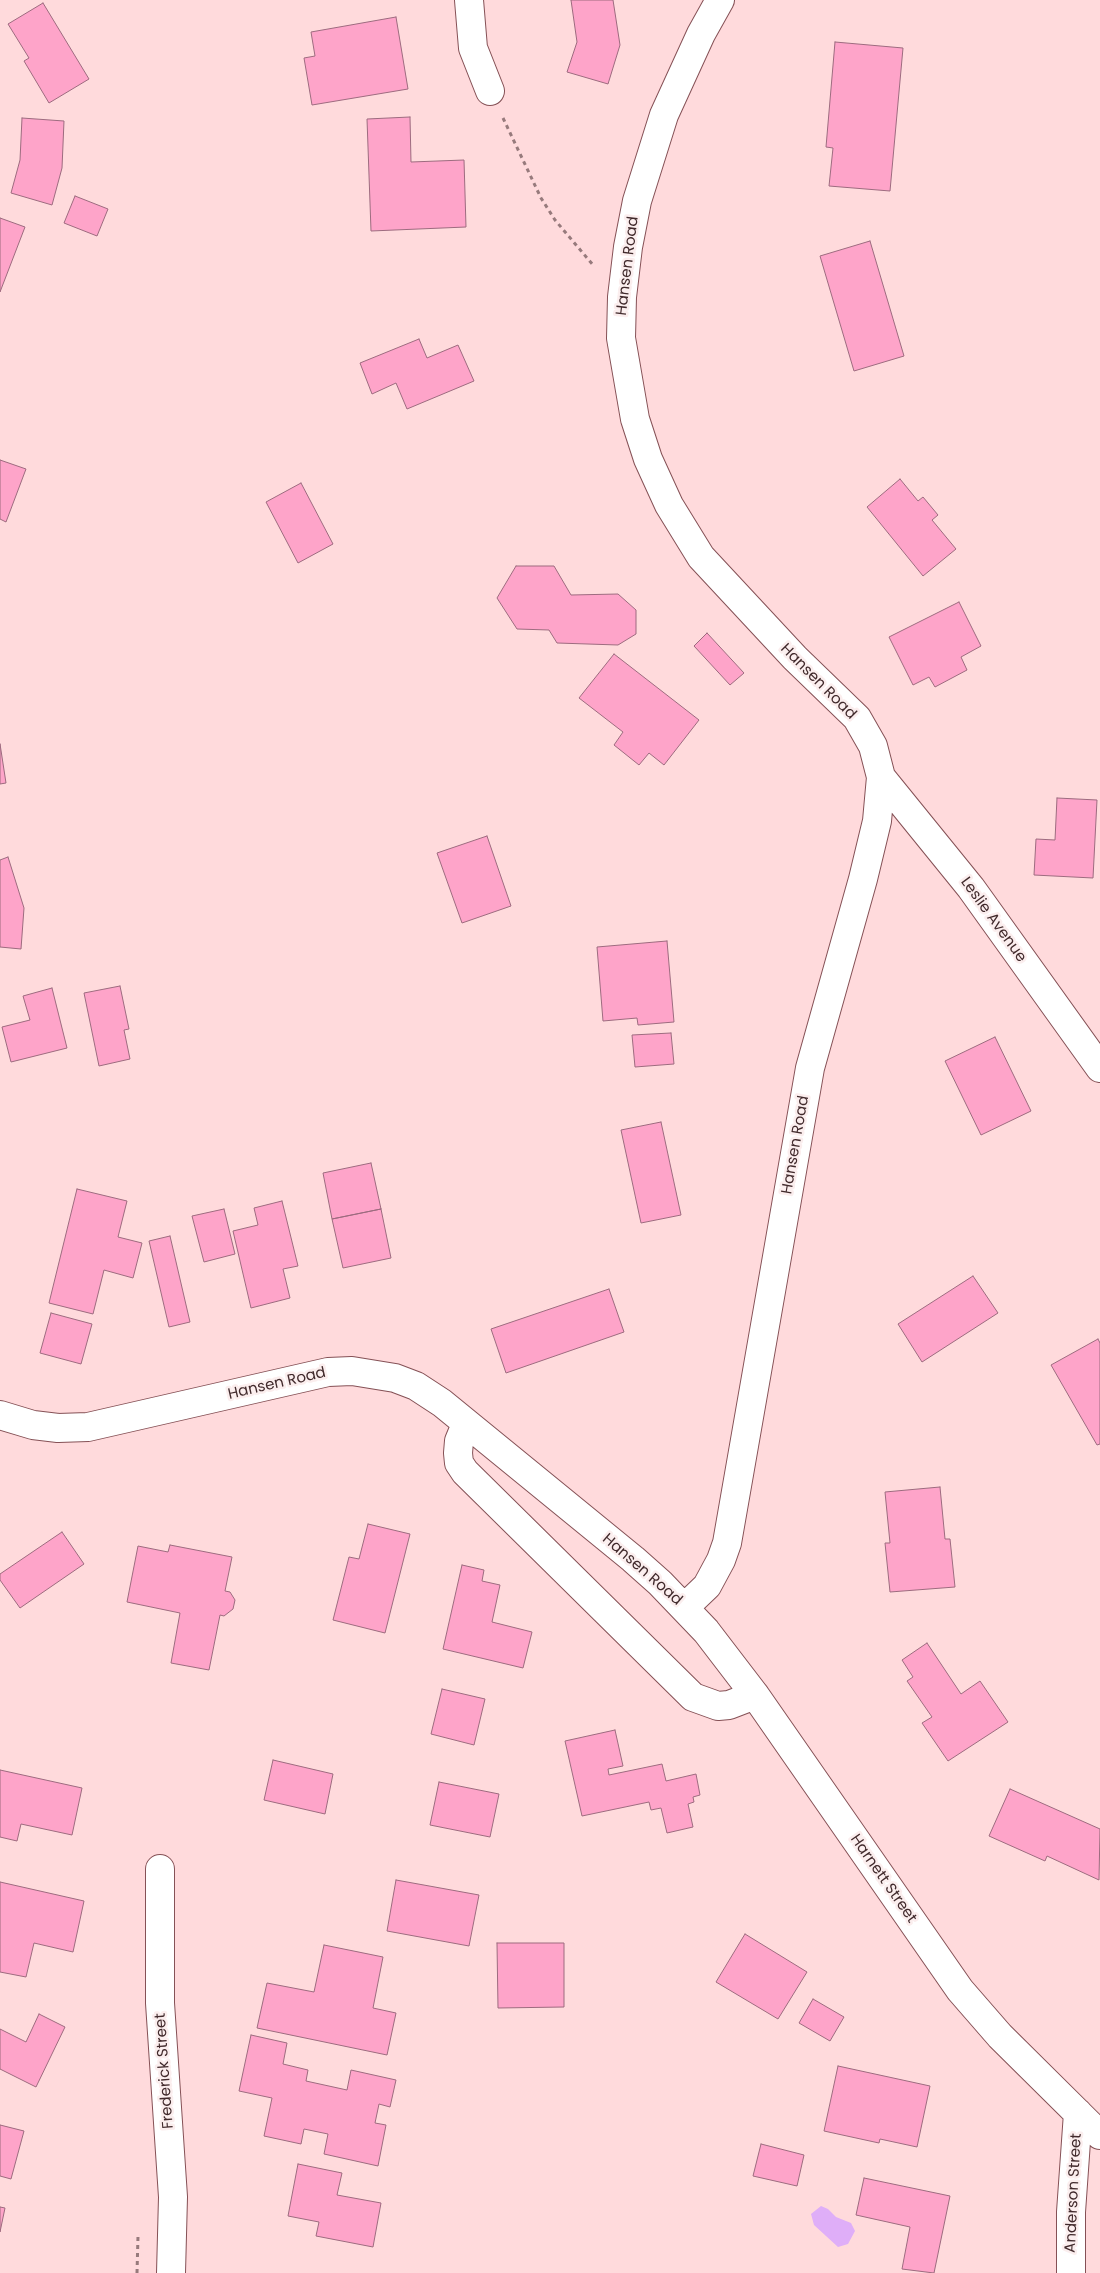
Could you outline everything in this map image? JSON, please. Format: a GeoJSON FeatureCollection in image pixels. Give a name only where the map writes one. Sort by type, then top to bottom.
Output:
{"type":"FeatureCollection","features":[{"type":"Feature","properties":{"kind":"street"},"geometry":{"type":"LineString","coordinates":[[470,0],[473,48],[490,91]]}},
{"type":"Feature","properties":{"kind":"street","name":"Hansen Road"},"geometry":{"type":"LineString","coordinates":[[0,1414],[33,1426],[58,1428],[88,1427],[328,1372],[352,1370],[395,1378],[416,1386],[442,1403],[633,1559],[684,1608],[707,1586],[721,1560],[726,1543],[810,1068],[864,879],[877,822],[881,777],[873,746],[857,718],[781,645],[706,564],[668,504],[648,459],[635,419],[621,338],[622,297],[628,247],[637,201],[664,115],[701,34],[720,0]]}},
{"type":"Feature","properties":{"kind":"street","name":"Leslie Avenue"},"geometry":{"type":"LineString","coordinates":[[881,777],[971,888],[1100,1068]]}},
{"type":"Feature","properties":{"kind":"street"},"geometry":{"type":"LineString","coordinates":[[466,1424],[458,1442],[458,1463],[465,1472],[693,1697],[718,1706],[729,1705],[755,1695]]}},
{"type":"Feature","properties":{"kind":"street","name":"Harnett Street"},"geometry":{"type":"LineString","coordinates":[[684,1608],[727,1656],[960,1990],[1000,2036],[1100,2135]]}},
{"type":"Feature","properties":{"kind":"street","name":"Frederick Street"},"geometry":{"type":"LineString","coordinates":[[160,1869],[160,2013],[173,2196],[171,2273]]}},
{"type":"Feature","properties":{"kind":"street","name":"Anderson Street"},"geometry":{"type":"LineString","coordinates":[[1072,2273],[1071,2212],[1078,2113]]}},
{"type":"Feature","properties":{"kind":"path"},"geometry":{"type":"LineString","coordinates":[[490,91],[546,205],[571,239],[622,297]]}},
{"type":"Feature","properties":{"kind":"shaded area"},"geometry":{"type":"Polygon","coordinates":[[[821,2206],[828,2209],[836,2217],[851,2223],[855,2231],[848,2244],[838,2247],[814,2225],[811,2214],[821,2206]]]}},
{"type":"Feature","properties":{"kind":"building"},"geometry":{"type":"Polygon","coordinates":[[[571,0],[613,0],[620,45],[608,84],[567,72],[577,42],[571,0]]]}},
{"type":"Feature","properties":{"kind":"building"},"geometry":{"type":"Polygon","coordinates":[[[43,3],[89,79],[49,103],[24,61],[29,58],[8,24],[43,3]]]}},
{"type":"Feature","properties":{"kind":"building"},"geometry":{"type":"Polygon","coordinates":[[[396,17],[408,89],[312,105],[304,58],[315,56],[311,32],[396,17]]]}},
{"type":"Feature","properties":{"kind":"building"},"geometry":{"type":"Polygon","coordinates":[[[835,42],[903,48],[890,191],[829,186],[833,148],[826,147],[835,42]]]}},
{"type":"Feature","properties":{"kind":"building"},"geometry":{"type":"Polygon","coordinates":[[[410,117],[411,162],[464,160],[466,227],[371,231],[367,119],[410,117]]]}},
{"type":"Feature","properties":{"kind":"building"},"geometry":{"type":"Polygon","coordinates":[[[22,118],[64,121],[62,168],[52,205],[11,193],[20,160],[22,118]]]}},
{"type":"Feature","properties":{"kind":"building"},"geometry":{"type":"Polygon","coordinates":[[[75,196],[108,209],[97,236],[64,223],[75,196]]]}},
{"type":"Feature","properties":{"kind":"building"},"geometry":{"type":"Polygon","coordinates":[[[0,218],[25,227],[0,292],[0,218]]]}},
{"type":"Feature","properties":{"kind":"building"},"geometry":{"type":"Polygon","coordinates":[[[870,241],[904,356],[854,371],[820,256],[870,241]]]}},
{"type":"Feature","properties":{"kind":"building"},"geometry":{"type":"Polygon","coordinates":[[[419,339],[427,358],[458,345],[474,381],[407,409],[396,383],[372,394],[360,363],[419,339]]]}},
{"type":"Feature","properties":{"kind":"building"},"geometry":{"type":"Polygon","coordinates":[[[0,460],[26,469],[6,522],[0,519],[0,460]]]}},
{"type":"Feature","properties":{"kind":"building"},"geometry":{"type":"Polygon","coordinates":[[[900,479],[918,501],[923,497],[938,515],[932,520],[956,549],[923,576],[867,507],[900,479]]]}},
{"type":"Feature","properties":{"kind":"building"},"geometry":{"type":"Polygon","coordinates":[[[301,483],[333,544],[298,563],[266,502],[301,483]]]}},
{"type":"Feature","properties":{"kind":"building"},"geometry":{"type":"Polygon","coordinates":[[[516,566],[554,566],[571,595],[618,594],[636,610],[636,634],[618,645],[557,643],[549,630],[517,629],[497,598],[516,566]]]}},
{"type":"Feature","properties":{"kind":"building"},"geometry":{"type":"Polygon","coordinates":[[[959,602],[981,646],[961,657],[967,670],[935,687],[929,677],[913,685],[889,637],[959,602]]]}},
{"type":"Feature","properties":{"kind":"building"},"geometry":{"type":"Polygon","coordinates":[[[707,633],[744,673],[730,685],[694,646],[707,633]]]}},
{"type":"Feature","properties":{"kind":"building"},"geometry":{"type":"Polygon","coordinates":[[[614,654],[699,720],[664,765],[649,753],[639,765],[614,745],[623,732],[579,698],[614,654]]]}},
{"type":"Feature","properties":{"kind":"building"},"geometry":{"type":"Polygon","coordinates":[[[0,744],[6,783],[0,784],[0,744]]]}},
{"type":"Feature","properties":{"kind":"building"},"geometry":{"type":"Polygon","coordinates":[[[1057,798],[1097,800],[1093,878],[1034,875],[1036,839],[1055,840],[1057,798]]]}},
{"type":"Feature","properties":{"kind":"building"},"geometry":{"type":"Polygon","coordinates":[[[487,836],[511,906],[462,923],[437,853],[487,836]]]}},
{"type":"Feature","properties":{"kind":"building"},"geometry":{"type":"Polygon","coordinates":[[[8,857],[24,908],[21,949],[0,947],[0,860],[8,857]]]}},
{"type":"Feature","properties":{"kind":"building"},"geometry":{"type":"Polygon","coordinates":[[[667,941],[674,1022],[638,1025],[637,1018],[603,1021],[597,947],[667,941]]]}},
{"type":"Feature","properties":{"kind":"building"},"geometry":{"type":"Polygon","coordinates":[[[120,986],[129,1029],[124,1030],[130,1059],[99,1066],[84,993],[120,986]]]}},
{"type":"Feature","properties":{"kind":"building"},"geometry":{"type":"Polygon","coordinates":[[[52,988],[67,1048],[11,1062],[2,1027],[30,1020],[23,996],[52,988]]]}},
{"type":"Feature","properties":{"kind":"building"},"geometry":{"type":"Polygon","coordinates":[[[671,1033],[674,1064],[635,1067],[632,1035],[671,1033]]]}},
{"type":"Feature","properties":{"kind":"building"},"geometry":{"type":"Polygon","coordinates":[[[995,1037],[1031,1111],[981,1135],[945,1061],[995,1037]]]}},
{"type":"Feature","properties":{"kind":"building"},"geometry":{"type":"Polygon","coordinates":[[[661,1122],[681,1215],[641,1223],[621,1130],[661,1122]]]}},
{"type":"Feature","properties":{"kind":"building"},"geometry":{"type":"Polygon","coordinates":[[[371,1163],[381,1209],[332,1219],[323,1173],[371,1163]]]}},
{"type":"Feature","properties":{"kind":"building"},"geometry":{"type":"Polygon","coordinates":[[[77,1189],[127,1201],[118,1237],[142,1243],[133,1278],[104,1270],[93,1314],[49,1303],[77,1189]]]}},
{"type":"Feature","properties":{"kind":"building"},"geometry":{"type":"Polygon","coordinates":[[[282,1201],[298,1266],[283,1269],[290,1298],[251,1308],[233,1231],[258,1225],[254,1208],[282,1201]]]}},
{"type":"Feature","properties":{"kind":"building"},"geometry":{"type":"Polygon","coordinates":[[[224,1209],[235,1254],[204,1262],[192,1216],[224,1209]]]}},
{"type":"Feature","properties":{"kind":"building"},"geometry":{"type":"Polygon","coordinates":[[[381,1209],[391,1258],[343,1268],[332,1219],[381,1209]]]}},
{"type":"Feature","properties":{"kind":"building"},"geometry":{"type":"Polygon","coordinates":[[[170,1236],[190,1322],[169,1327],[149,1241],[170,1236]]]}},
{"type":"Feature","properties":{"kind":"building"},"geometry":{"type":"Polygon","coordinates":[[[973,1276],[998,1313],[922,1362],[898,1324],[973,1276]]]}},
{"type":"Feature","properties":{"kind":"building"},"geometry":{"type":"Polygon","coordinates":[[[609,1289],[624,1332],[506,1373],[491,1329],[609,1289]]]}},
{"type":"Feature","properties":{"kind":"building"},"geometry":{"type":"Polygon","coordinates":[[[51,1313],[92,1324],[81,1364],[40,1353],[51,1313]]]}},
{"type":"Feature","properties":{"kind":"building"},"geometry":{"type":"Polygon","coordinates":[[[1098,1339],[1100,1343],[1100,1444],[1097,1445],[1051,1365],[1098,1339]]]}},
{"type":"Feature","properties":{"kind":"building"},"geometry":{"type":"Polygon","coordinates":[[[940,1487],[945,1539],[950,1539],[955,1587],[890,1592],[885,1543],[890,1543],[885,1492],[940,1487]]]}},
{"type":"Feature","properties":{"kind":"building"},"geometry":{"type":"Polygon","coordinates":[[[368,1524],[410,1534],[385,1633],[333,1620],[349,1557],[359,1559],[368,1524]]]}},
{"type":"Feature","properties":{"kind":"building"},"geometry":{"type":"Polygon","coordinates":[[[62,1532],[84,1564],[20,1608],[0,1580],[0,1574],[62,1532]]]}},
{"type":"Feature","properties":{"kind":"building"},"geometry":{"type":"Polygon","coordinates":[[[170,1545],[232,1557],[225,1591],[230,1592],[235,1600],[233,1609],[224,1616],[220,1615],[209,1670],[171,1663],[180,1613],[127,1602],[138,1546],[168,1552],[170,1545]]]}},
{"type":"Feature","properties":{"kind":"building"},"geometry":{"type":"Polygon","coordinates":[[[462,1565],[484,1570],[482,1581],[500,1585],[492,1622],[532,1632],[523,1668],[443,1649],[462,1565]]]}},
{"type":"Feature","properties":{"kind":"building"},"geometry":{"type":"Polygon","coordinates":[[[927,1643],[961,1694],[980,1681],[1008,1722],[948,1761],[922,1723],[932,1717],[907,1681],[913,1677],[902,1660],[927,1643]]]}},
{"type":"Feature","properties":{"kind":"building"},"geometry":{"type":"Polygon","coordinates":[[[442,1689],[485,1699],[474,1745],[431,1734],[442,1689]]]}},
{"type":"Feature","properties":{"kind":"building"},"geometry":{"type":"Polygon","coordinates":[[[615,1730],[623,1766],[608,1769],[609,1775],[662,1764],[666,1781],[696,1774],[700,1795],[693,1797],[694,1802],[688,1804],[693,1827],[667,1833],[661,1808],[651,1810],[649,1802],[582,1816],[565,1741],[615,1730]]]}},
{"type":"Feature","properties":{"kind":"building"},"geometry":{"type":"Polygon","coordinates":[[[273,1760],[333,1774],[325,1814],[264,1800],[273,1760]]]}},
{"type":"Feature","properties":{"kind":"building"},"geometry":{"type":"Polygon","coordinates":[[[0,1770],[82,1788],[72,1835],[21,1824],[17,1841],[0,1837],[0,1770]]]}},
{"type":"Feature","properties":{"kind":"building"},"geometry":{"type":"Polygon","coordinates":[[[439,1782],[499,1794],[490,1837],[430,1825],[439,1782]]]}},
{"type":"Feature","properties":{"kind":"building"},"geometry":{"type":"Polygon","coordinates":[[[1010,1789],[1100,1829],[1099,1880],[1047,1856],[1045,1861],[989,1836],[1010,1789]]]}},
{"type":"Feature","properties":{"kind":"building"},"geometry":{"type":"Polygon","coordinates":[[[396,1880],[479,1895],[469,1946],[387,1931],[396,1880]]]}},
{"type":"Feature","properties":{"kind":"building"},"geometry":{"type":"Polygon","coordinates":[[[0,1882],[84,1901],[73,1952],[34,1943],[26,1977],[0,1972],[0,1882]]]}},
{"type":"Feature","properties":{"kind":"building"},"geometry":{"type":"Polygon","coordinates":[[[745,1934],[807,1972],[778,2019],[716,1982],[745,1934]]]}},
{"type":"Feature","properties":{"kind":"building"},"geometry":{"type":"Polygon","coordinates":[[[497,1943],[564,1943],[564,2007],[498,2008],[497,1943]]]}},
{"type":"Feature","properties":{"kind":"building"},"geometry":{"type":"Polygon","coordinates":[[[324,1945],[383,1957],[373,2008],[396,2013],[387,2055],[257,2028],[267,1983],[314,1992],[324,1945]]]}},
{"type":"Feature","properties":{"kind":"building"},"geometry":{"type":"Polygon","coordinates":[[[813,1999],[844,2017],[830,2041],[799,2023],[813,1999]]]}},
{"type":"Feature","properties":{"kind":"building"},"geometry":{"type":"Polygon","coordinates":[[[39,2014],[65,2027],[36,2087],[0,2069],[0,2029],[26,2042],[39,2014]]]}},
{"type":"Feature","properties":{"kind":"building"},"geometry":{"type":"Polygon","coordinates":[[[251,2035],[287,2043],[283,2064],[308,2070],[306,2081],[347,2090],[351,2070],[396,2080],[390,2107],[379,2104],[375,2123],[386,2125],[378,2166],[324,2154],[328,2134],[304,2129],[301,2144],[264,2136],[272,2098],[239,2091],[251,2035]]]}},
{"type":"Feature","properties":{"kind":"building"},"geometry":{"type":"Polygon","coordinates":[[[838,2066],[930,2086],[917,2147],[880,2139],[879,2143],[824,2131],[838,2066]]]}},
{"type":"Feature","properties":{"kind":"building"},"geometry":{"type":"Polygon","coordinates":[[[0,2125],[24,2131],[11,2179],[0,2176],[0,2125]]]}},
{"type":"Feature","properties":{"kind":"building"},"geometry":{"type":"Polygon","coordinates":[[[761,2144],[804,2155],[797,2186],[753,2176],[761,2144]]]}},
{"type":"Feature","properties":{"kind":"building"},"geometry":{"type":"Polygon","coordinates":[[[298,2164],[342,2173],[337,2195],[381,2203],[373,2247],[316,2236],[319,2222],[288,2216],[298,2164]]]}},
{"type":"Feature","properties":{"kind":"building"},"geometry":{"type":"Polygon","coordinates":[[[864,2178],[950,2196],[934,2273],[902,2269],[910,2227],[856,2215],[864,2178]]]}},
{"type":"Feature","properties":{"kind":"building"},"geometry":{"type":"Polygon","coordinates":[[[0,2207],[5,2208],[0,2232],[0,2207]]]}}]}
